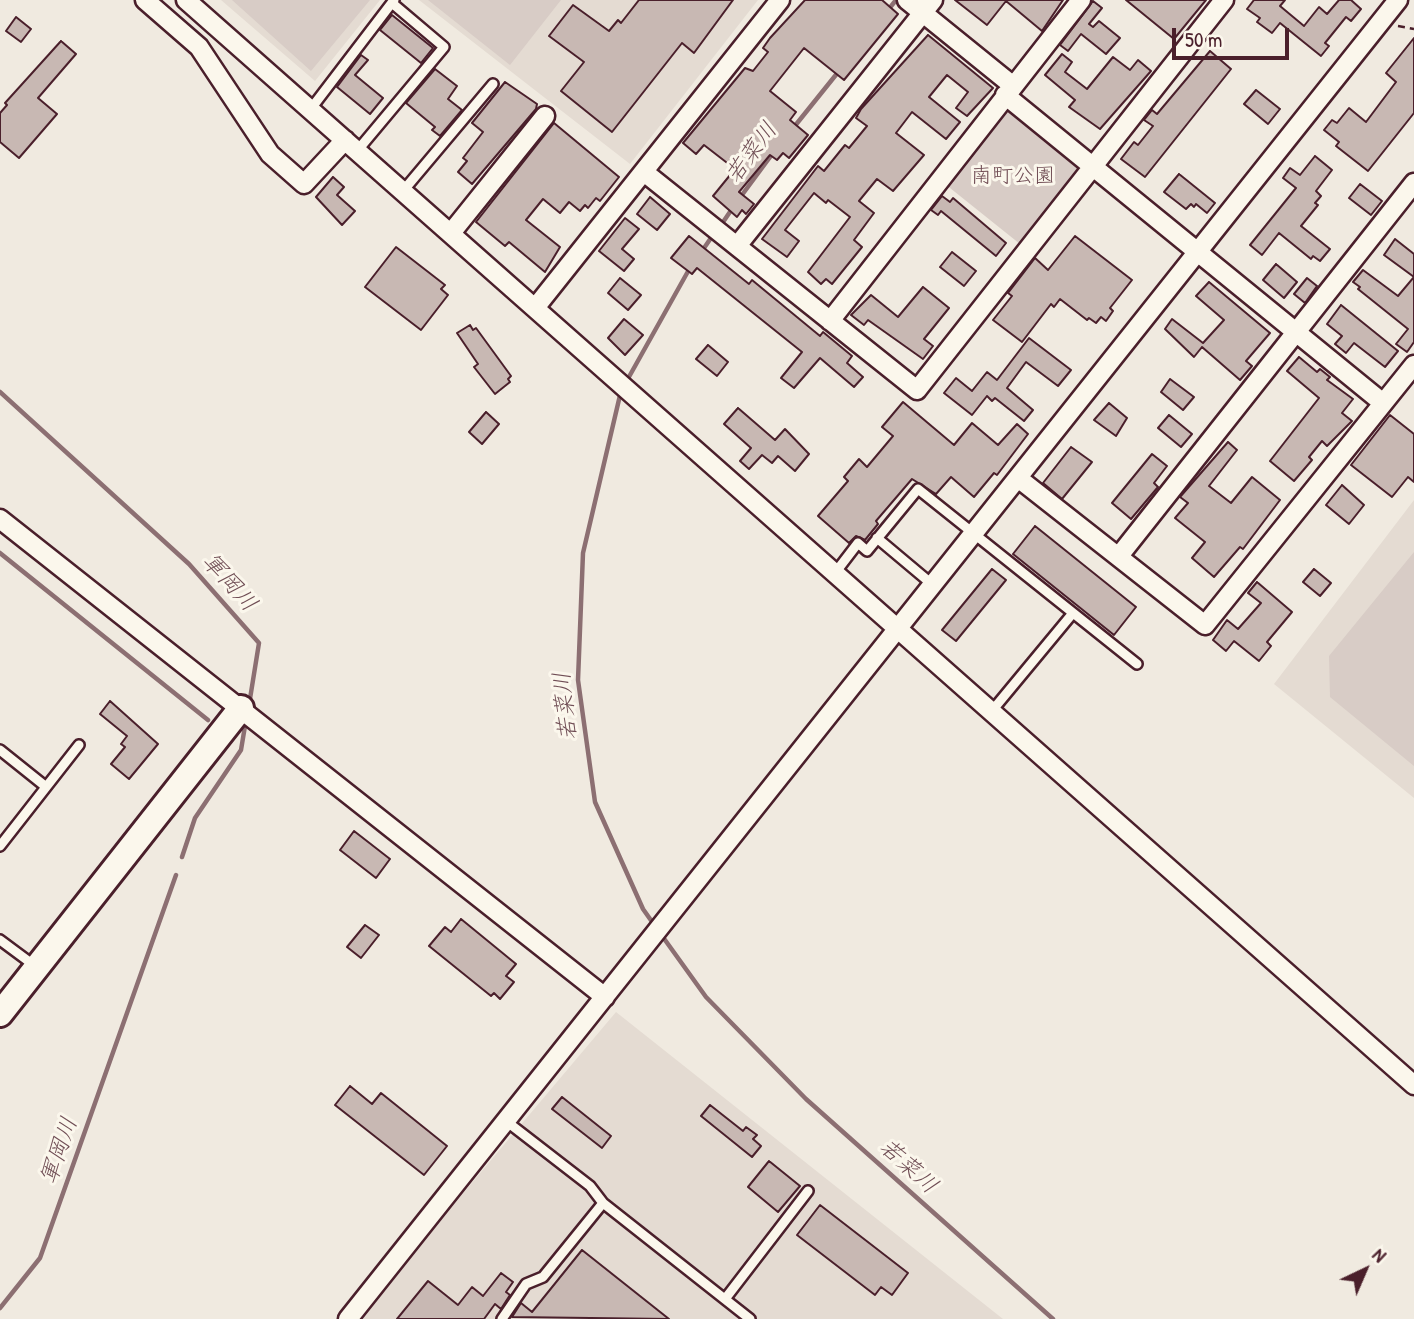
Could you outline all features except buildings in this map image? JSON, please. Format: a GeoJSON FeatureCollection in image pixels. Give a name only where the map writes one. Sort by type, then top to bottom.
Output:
{"type":"FeatureCollection","features":[{"type":"Feature","properties":{"kind":"street"},"geometry":{"type":"LineString","coordinates":[[145,0],[199,47],[270,155],[304,184],[351,145]]}},
{"type":"Feature","properties":{"kind":"street"},"geometry":{"type":"LineString","coordinates":[[186,0],[1414,1085]]}},
{"type":"Feature","properties":{"kind":"street"},"geometry":{"type":"LineString","coordinates":[[535,308],[780,0]]}},
{"type":"Feature","properties":{"kind":"street"},"geometry":{"type":"LineString","coordinates":[[907,0],[928,7],[1009,90],[1091,167],[1200,251],[1383,403]]}},
{"type":"Feature","properties":{"kind":"street"},"geometry":{"type":"LineString","coordinates":[[830,321],[1081,0]]}},
{"type":"Feature","properties":{"kind":"street"},"geometry":{"type":"LineString","coordinates":[[644,172],[916,390],[1224,0]]}},
{"type":"Feature","properties":{"kind":"street"},"geometry":{"type":"LineString","coordinates":[[348,1319],[1398,0]]}},
{"type":"Feature","properties":{"kind":"street"},"geometry":{"type":"LineString","coordinates":[[737,246],[928,7]]}},
{"type":"Feature","properties":{"kind":"street"},"geometry":{"type":"LineString","coordinates":[[451,233],[545,116]]}},
{"type":"Feature","properties":{"kind":"street"},"geometry":{"type":"LineString","coordinates":[[1119,556],[1414,183]]}},
{"type":"Feature","properties":{"kind":"street"},"geometry":{"type":"LineString","coordinates":[[1018,478],[1205,625],[1414,365]]}},
{"type":"Feature","properties":{"kind":"street"},"geometry":{"type":"LineString","coordinates":[[0,519],[605,997]]}},
{"type":"Feature","properties":{"kind":"street"},"geometry":{"type":"LineString","coordinates":[[0,1014],[241,708]]}},
{"type":"Feature","properties":{"kind":"lane"},"geometry":{"type":"LineString","coordinates":[[310,110],[393,2],[444,47],[351,145]]}},
{"type":"Feature","properties":{"kind":"lane"},"geometry":{"type":"LineString","coordinates":[[403,191],[493,84]]}},
{"type":"Feature","properties":{"kind":"lane"},"geometry":{"type":"LineString","coordinates":[[835,573],[858,543],[867,551],[918,489],[1137,664]]}},
{"type":"Feature","properties":{"kind":"lane"},"geometry":{"type":"LineString","coordinates":[[877,538],[933,585]]}},
{"type":"Feature","properties":{"kind":"lane"},"geometry":{"type":"LineString","coordinates":[[991,712],[1073,613]]}},
{"type":"Feature","properties":{"kind":"lane"},"geometry":{"type":"LineString","coordinates":[[0,846],[79,745]]}},
{"type":"Feature","properties":{"kind":"lane"},"geometry":{"type":"LineString","coordinates":[[0,750],[45,786]]}},
{"type":"Feature","properties":{"kind":"lane"},"geometry":{"type":"LineString","coordinates":[[0,940],[36,968]]}},
{"type":"Feature","properties":{"kind":"lane"},"geometry":{"type":"LineString","coordinates":[[506,1121],[590,1186],[603,1203],[750,1319]]}},
{"type":"Feature","properties":{"kind":"lane"},"geometry":{"type":"LineString","coordinates":[[724,1299],[808,1191]]}},
{"type":"Feature","properties":{"kind":"lane"},"geometry":{"type":"LineString","coordinates":[[502,1319],[527,1284],[543,1277],[603,1203]]}},
{"type":"Feature","properties":{"kind":"shaded area"},"geometry":{"type":"Polygon","coordinates":[[[221,0],[380,0],[315,81],[221,0]]]}},
{"type":"Feature","properties":{"kind":"shaded area"},"geometry":{"type":"Polygon","coordinates":[[[419,0],[758,0],[630,164],[419,0]]]}},
{"type":"Feature","properties":{"kind":"shaded area"},"geometry":{"type":"Polygon","coordinates":[[[1414,500],[1414,798],[1274,684],[1414,500]]]}},
{"type":"Feature","properties":{"kind":"shaded area"},"geometry":{"type":"Polygon","coordinates":[[[616,1012],[1003,1319],[357,1319],[616,1012]]]}},
{"type":"Feature","properties":{"kind":"green space"},"geometry":{"type":"Polygon","coordinates":[[[232,0],[370,0],[311,71],[232,0]]]}},
{"type":"Feature","properties":{"kind":"green space"},"geometry":{"type":"Polygon","coordinates":[[[428,0],[561,0],[510,65],[428,0]]]}},
{"type":"Feature","properties":{"kind":"green space","name":"南町公園"},"geometry":{"type":"Polygon","coordinates":[[[1006,108],[1081,168],[1020,244],[945,184],[1006,108]]]}},
{"type":"Feature","properties":{"kind":"green space"},"geometry":{"type":"Polygon","coordinates":[[[1414,552],[1414,766],[1330,697],[1329,656],[1414,552]]]}},
{"type":"Feature","properties":{"kind":"waterway","name":"若菜川"},"geometry":{"type":"LineString","coordinates":[[888,10],[896,0]]}},
{"type":"Feature","properties":{"kind":"waterway","name":"若菜川"},"geometry":{"type":"LineString","coordinates":[[794,127],[839,71]]}},
{"type":"Feature","properties":{"kind":"waterway","name":"若菜川"},"geometry":{"type":"LineString","coordinates":[[739,199],[773,153]]}},
{"type":"Feature","properties":{"kind":"waterway","name":"若菜川"},"geometry":{"type":"LineString","coordinates":[[719,228],[734,206]]}},
{"type":"Feature","properties":{"kind":"waterway","name":"若菜川"},"geometry":{"type":"LineString","coordinates":[[702,251],[713,235]]}},
{"type":"Feature","properties":{"kind":"waterway","name":"若菜川"},"geometry":{"type":"LineString","coordinates":[[625,384],[691,266]]}},
{"type":"Feature","properties":{"kind":"waterway","name":"若菜川"},"geometry":{"type":"LineString","coordinates":[[621,391],[583,553],[578,680],[595,802],[643,909],[655,926]]}},
{"type":"Feature","properties":{"kind":"waterway","name":"軍岡川"},"geometry":{"type":"LineString","coordinates":[[0,392],[189,564],[259,643],[249,705]]}},
{"type":"Feature","properties":{"kind":"waterway"},"geometry":{"type":"LineString","coordinates":[[0,553],[208,720]]}},
{"type":"Feature","properties":{"kind":"waterway","name":"軍岡川"},"geometry":{"type":"LineString","coordinates":[[182,857],[195,818],[241,750],[246,720]]}},
{"type":"Feature","properties":{"kind":"waterway","name":"軍岡川"},"geometry":{"type":"LineString","coordinates":[[0,1308],[40,1258],[176,875]]}},
{"type":"Feature","properties":{"kind":"waterway","name":"若菜川"},"geometry":{"type":"LineString","coordinates":[[660,933],[706,997],[806,1099],[1053,1319]]}}]}
